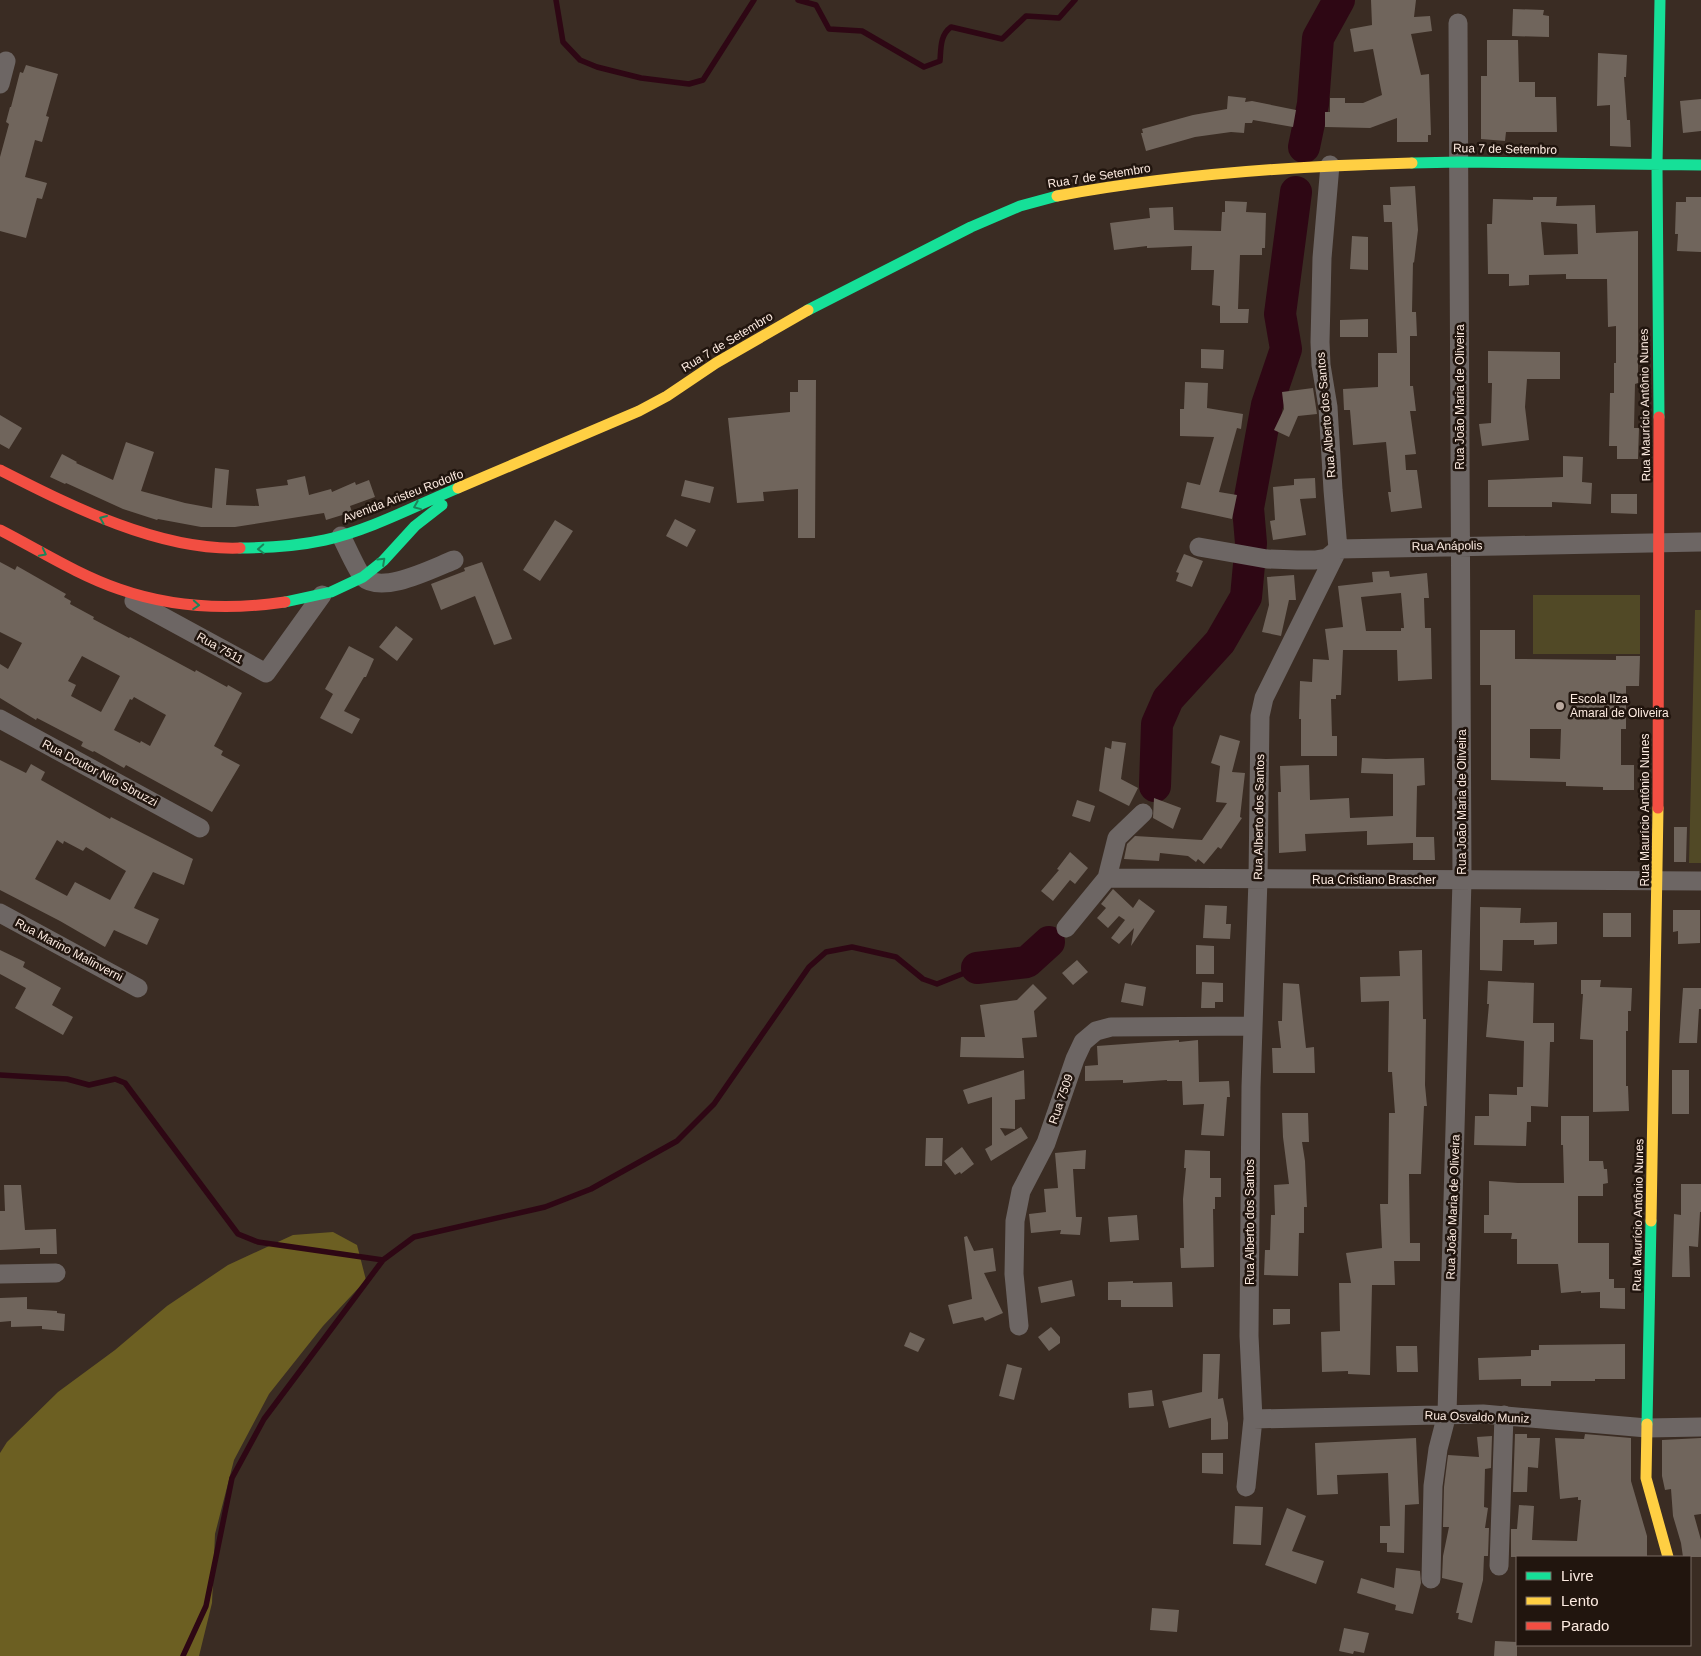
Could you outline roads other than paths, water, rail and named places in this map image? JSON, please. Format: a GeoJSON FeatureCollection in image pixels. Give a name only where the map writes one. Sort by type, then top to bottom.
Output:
{"type":"FeatureCollection","features":[{"type":"Feature","properties":{"kind":"street","name":"Rua Maurício Antônio Nunes"},"geometry":{"type":"LineString","coordinates":[[1660,0],[1657,165],[1660,542],[1658,881],[1646,1478],[1650,1496],[1661,1526],[1668,1556]]}},
{"type":"Feature","properties":{"kind":"street","name":"Rua João Maria de Oliveira"},"geometry":{"type":"LineString","coordinates":[[1431,1579],[1432,1486],[1438,1449],[1447,1414],[1462,880],[1458,24]]}},
{"type":"Feature","properties":{"kind":"street"},"geometry":{"type":"LineString","coordinates":[[0,84],[6,61]]}},
{"type":"Feature","properties":{"kind":"street","name":"Rua 7 de Setembro"},"geometry":{"type":"LineString","coordinates":[[478,482],[638,411],[667,396],[750,342],[791,319],[971,227],[1020,206],[1065,194],[1109,186],[1257,170],[1330,165],[1460,162],[1701,165]]}},
{"type":"Feature","properties":{"kind":"street","name":"Rua Alberto dos Santos"},"geometry":{"type":"LineString","coordinates":[[1246,1487],[1253,1419],[1249,1336],[1260,716],[1264,698],[1338,549],[1332,490],[1328,407],[1321,365],[1320,342],[1322,258],[1330,165]]}},
{"type":"Feature","properties":{"kind":"street","name":"Avenida Aristeu Rodolfo"},"geometry":{"type":"LineString","coordinates":[[0,470],[122,527],[153,537],[221,549],[258,549],[292,546],[340,536],[478,482]]}},
{"type":"Feature","properties":{"kind":"street","name":"Avenida Aristeu Rodolfo"},"geometry":{"type":"LineString","coordinates":[[0,530],[89,576],[142,596],[175,603],[257,606],[322,595],[343,588],[362,577],[385,559],[426,516],[478,482]]}},
{"type":"Feature","properties":{"kind":"street"},"geometry":{"type":"LineString","coordinates":[[340,536],[362,577],[377,583],[387,584],[396,582],[454,560]]}},
{"type":"Feature","properties":{"kind":"street","name":"Rua Anápolis"},"geometry":{"type":"LineString","coordinates":[[1199,546],[1267,559],[1315,560],[1327,558],[1338,549],[1701,542]]}},
{"type":"Feature","properties":{"kind":"street","name":"Rua 7511"},"geometry":{"type":"LineString","coordinates":[[89,576],[266,673],[322,595]]}},
{"type":"Feature","properties":{"kind":"street","name":"Rua Doutor Nilo Sbruzzi"},"geometry":{"type":"LineString","coordinates":[[0,719],[200,828]]}},
{"type":"Feature","properties":{"kind":"street"},"geometry":{"type":"LineString","coordinates":[[1066,928],[1107,878],[1117,838],[1143,813]]}},
{"type":"Feature","properties":{"kind":"street","name":"Rua Cristiano Brascher"},"geometry":{"type":"LineString","coordinates":[[1107,878],[1701,881]]}},
{"type":"Feature","properties":{"kind":"street","name":"Rua Marino Malinverni"},"geometry":{"type":"LineString","coordinates":[[0,913],[138,988]]}},
{"type":"Feature","properties":{"kind":"street","name":"Rua 7509"},"geometry":{"type":"LineString","coordinates":[[1020,1326],[1014,1274],[1017,1207],[1021,1191],[1046,1143],[1075,1058],[1083,1042],[1096,1031],[1111,1027],[1253,1026]]}},
{"type":"Feature","properties":{"kind":"street"},"geometry":{"type":"LineString","coordinates":[[0,1274],[56,1273]]}},
{"type":"Feature","properties":{"kind":"street","name":"Rua Osvaldo Muniz"},"geometry":{"type":"LineString","coordinates":[[1253,1419],[1447,1414],[1504,1415],[1647,1428],[1701,1426]]}},
{"type":"Feature","properties":{"kind":"street"},"geometry":{"type":"LineString","coordinates":[[1499,1566],[1504,1415]]}},
{"type":"Feature","properties":{"kind":"waterway"},"geometry":{"type":"LineString","coordinates":[[556,0],[563,42],[580,60],[597,67],[641,78],[689,84],[703,80],[754,0]]}},
{"type":"Feature","properties":{"kind":"waterway"},"geometry":{"type":"LineString","coordinates":[[798,0],[816,5],[829,29],[862,31],[924,67],[940,61],[943,38],[951,27],[1002,39],[1026,16],[1059,18],[1075,0]]}},
{"type":"Feature","properties":{"kind":"waterway"},"geometry":{"type":"LineString","coordinates":[[1304,147],[1313,104],[1318,38],[1339,0]]}},
{"type":"Feature","properties":{"kind":"waterway"},"geometry":{"type":"LineString","coordinates":[[1155,786],[1157,724],[1168,699],[1220,642],[1246,597],[1251,543],[1248,508],[1267,405],[1286,349],[1280,314],[1296,192]]}},
{"type":"Feature","properties":{"kind":"waterway"},"geometry":{"type":"LineString","coordinates":[[977,968],[1027,962],[1049,942]]}},
{"type":"Feature","properties":{"kind":"waterway"},"geometry":{"type":"LineString","coordinates":[[183,1656],[206,1606],[232,1478],[264,1419],[383,1260],[414,1237],[545,1207],[591,1189],[677,1141],[714,1104],[809,967],[826,952],[852,947],[896,957],[923,979],[937,984],[977,968]]}},
{"type":"Feature","properties":{"kind":"waterway"},"geometry":{"type":"LineString","coordinates":[[0,1075],[67,1079],[89,1085],[115,1079],[125,1083],[238,1234],[258,1242],[383,1260]]}},
{"type":"Feature","properties":{"kind":"place","name":"Escola Ilza Amaral de Oliveira"},"geometry":{"type":"Point","coordinates":[1560,706]}}]}
